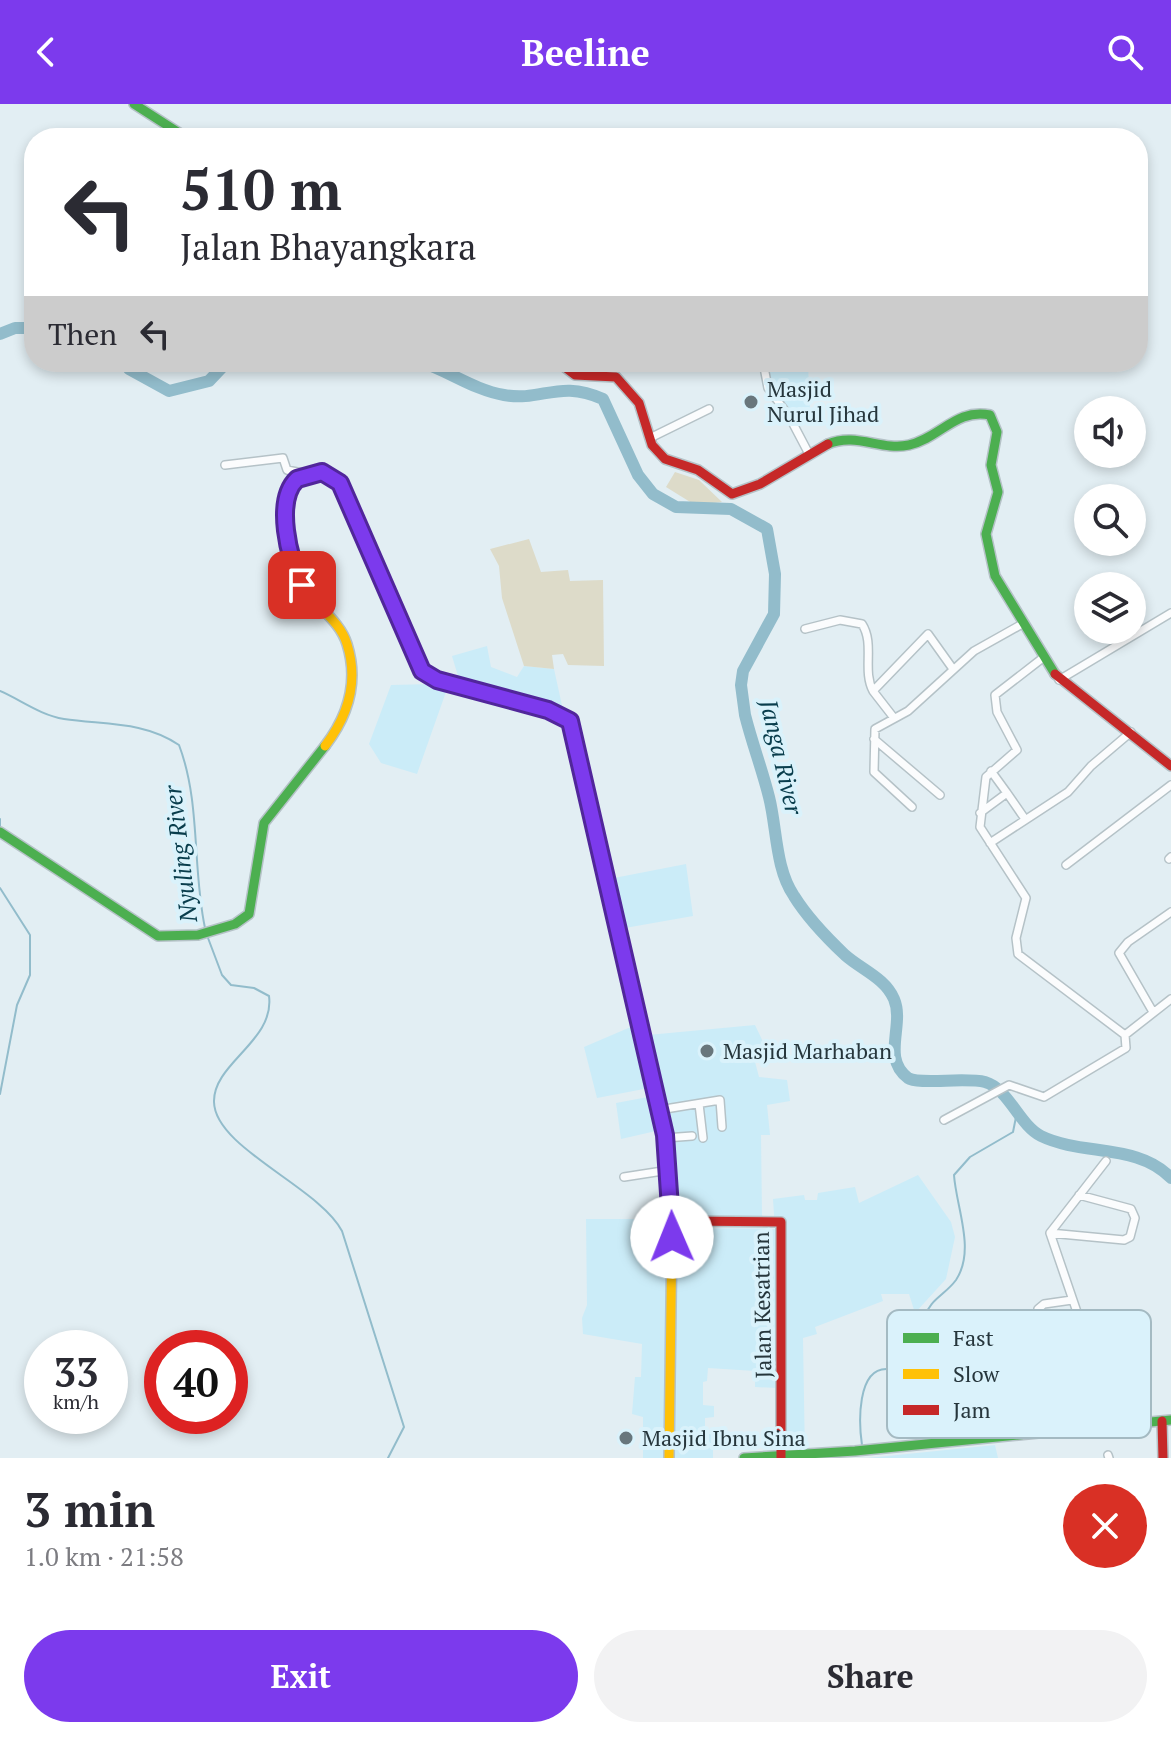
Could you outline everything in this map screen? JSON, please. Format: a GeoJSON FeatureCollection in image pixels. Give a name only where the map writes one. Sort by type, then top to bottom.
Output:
{"type":"FeatureCollection","features":[{"type":"Feature","properties":{"kind":"street"},"geometry":{"type":"LineString","coordinates":[[134,104],[171,128]]}},
{"type":"Feature","properties":{"kind":"street"},"geometry":{"type":"LineString","coordinates":[[571,372],[575,375],[616,377],[644,412],[650,438],[669,463],[698,470],[732,494],[757,485],[809,454],[850,438],[903,447],[955,420],[980,413],[990,415],[997,432],[991,465],[998,492],[986,523],[987,545],[995,576],[1059,680],[1131,732],[1171,766]]}},
{"type":"Feature","properties":{"kind":"street"},"geometry":{"type":"LineString","coordinates":[[765,372],[769,389],[791,419],[809,454]]}},
{"type":"Feature","properties":{"kind":"street"},"geometry":{"type":"LineString","coordinates":[[650,438],[709,409]]}},
{"type":"Feature","properties":{"kind":"street"},"geometry":{"type":"LineString","coordinates":[[225,465],[283,458],[287,470],[328,474],[340,483],[422,671],[437,680],[548,710],[570,721],[665,1138],[672,1237],[669,1458]]}},
{"type":"Feature","properties":{"kind":"street"},"geometry":{"type":"LineString","coordinates":[[0,832],[151,932],[166,938],[198,935],[235,924],[252,907],[258,846],[268,815],[343,723],[351,703],[348,646],[341,630],[300,581],[285,519],[286,494],[292,483],[307,474]]}},
{"type":"Feature","properties":{"kind":"street"},"geometry":{"type":"LineString","coordinates":[[1059,680],[1171,613]]}},
{"type":"Feature","properties":{"kind":"street"},"geometry":{"type":"LineString","coordinates":[[805,629],[840,620],[862,624],[867,634],[867,676],[873,691],[894,718]]}},
{"type":"Feature","properties":{"kind":"street"},"geometry":{"type":"LineString","coordinates":[[912,807],[874,772],[876,727],[908,711],[989,641],[1024,623]]}},
{"type":"Feature","properties":{"kind":"street"},"geometry":{"type":"LineString","coordinates":[[873,691],[929,633],[953,669]]}},
{"type":"Feature","properties":{"kind":"street"},"geometry":{"type":"LineString","coordinates":[[944,1120],[1012,1085],[1039,1096],[1047,1095],[1069,1079],[1126,1048],[1125,1035],[1018,954],[1016,938],[1026,898],[980,827],[984,782],[991,771],[1017,750],[997,712],[995,695],[1044,657]]}},
{"type":"Feature","properties":{"kind":"street"},"geometry":{"type":"LineString","coordinates":[[990,843],[1074,787],[1091,766],[1131,732]]}},
{"type":"Feature","properties":{"kind":"street"},"geometry":{"type":"LineString","coordinates":[[874,739],[940,795]]}},
{"type":"Feature","properties":{"kind":"street"},"geometry":{"type":"LineString","coordinates":[[991,771],[1025,819]]}},
{"type":"Feature","properties":{"kind":"street"},"geometry":{"type":"LineString","coordinates":[[1066,865],[1171,785]]}},
{"type":"Feature","properties":{"kind":"street"},"geometry":{"type":"LineString","coordinates":[[980,813],[1007,793]]}},
{"type":"Feature","properties":{"kind":"street"},"geometry":{"type":"LineString","coordinates":[[1153,1012],[1119,953],[1136,935],[1171,912]]}},
{"type":"Feature","properties":{"kind":"street"},"geometry":{"type":"LineString","coordinates":[[1125,1035],[1171,999]]}},
{"type":"Feature","properties":{"kind":"street"},"geometry":{"type":"LineString","coordinates":[[659,1110],[720,1100],[722,1127]]}},
{"type":"Feature","properties":{"kind":"street"},"geometry":{"type":"LineString","coordinates":[[699,1104],[703,1138]]}},
{"type":"Feature","properties":{"kind":"street"},"geometry":{"type":"LineString","coordinates":[[665,1138],[692,1136]]}},
{"type":"Feature","properties":{"kind":"street"},"geometry":{"type":"LineString","coordinates":[[1050,1233],[1106,1161]]}},
{"type":"Feature","properties":{"kind":"street"},"geometry":{"type":"LineString","coordinates":[[624,1177],[669,1170]]}},
{"type":"Feature","properties":{"kind":"street"},"geometry":{"type":"LineString","coordinates":[[1050,1233],[1124,1240],[1130,1237],[1135,1218],[1131,1209],[1079,1195]]}},
{"type":"Feature","properties":{"kind":"street"},"geometry":{"type":"LineString","coordinates":[[671,1214],[686,1221],[672,1237]]}},
{"type":"Feature","properties":{"kind":"street","name":"Jalan Kesatrian"},"geometry":{"type":"LineString","coordinates":[[686,1221],[781,1222],[781,1457]]}},
{"type":"Feature","properties":{"kind":"street"},"geometry":{"type":"LineString","coordinates":[[1050,1233],[1076,1310]]}},
{"type":"Feature","properties":{"kind":"street"},"geometry":{"type":"LineString","coordinates":[[1038,1310],[1044,1304],[1072,1300]]}},
{"type":"Feature","properties":{"kind":"street"},"geometry":{"type":"LineString","coordinates":[[1163,1458],[1167,1420]]}},
{"type":"Feature","properties":{"kind":"street"},"geometry":{"type":"LineString","coordinates":[[744,1458],[982,1438]]}},
{"type":"Feature","properties":{"kind":"shaded area"},"geometry":{"type":"Polygon","coordinates":[[[764,372],[808,372],[810,411],[785,420],[775,408],[764,372]]]}},
{"type":"Feature","properties":{"kind":"shaded area"},"geometry":{"type":"Polygon","coordinates":[[[675,472],[699,480],[722,502],[695,505],[666,487],[675,472]]]}},
{"type":"Feature","properties":{"kind":"shaded area"},"geometry":{"type":"Polygon","coordinates":[[[529,539],[541,572],[568,570],[570,581],[603,580],[604,666],[568,665],[563,654],[552,655],[554,669],[524,666],[502,598],[499,566],[490,549],[529,539]]]}},
{"type":"Feature","properties":{"kind":"shaded area"},"geometry":{"type":"Polygon","coordinates":[[[487,646],[491,667],[517,677],[524,666],[554,669],[563,710],[458,676],[452,656],[487,646]]]}},
{"type":"Feature","properties":{"kind":"shaded area"},"geometry":{"type":"Polygon","coordinates":[[[433,684],[447,689],[417,774],[381,763],[369,744],[391,685],[433,684]]]}},
{"type":"Feature","properties":{"kind":"shaded area"},"geometry":{"type":"Polygon","coordinates":[[[686,864],[693,916],[625,928],[614,878],[686,864]]]}},
{"type":"Feature","properties":{"kind":"shaded area"},"geometry":{"type":"Polygon","coordinates":[[[755,1025],[766,1048],[753,1054],[759,1077],[787,1080],[790,1101],[767,1105],[770,1135],[761,1135],[762,1217],[688,1219],[678,1214],[675,1149],[648,1035],[755,1025]]]}},
{"type":"Feature","properties":{"kind":"shaded area"},"geometry":{"type":"Polygon","coordinates":[[[633,1026],[649,1088],[597,1098],[584,1047],[633,1026]]]}},
{"type":"Feature","properties":{"kind":"shaded area"},"geometry":{"type":"Polygon","coordinates":[[[648,1097],[656,1131],[621,1139],[616,1103],[648,1097]]]}},
{"type":"Feature","properties":{"kind":"shaded area"},"geometry":{"type":"Polygon","coordinates":[[[918,1175],[951,1222],[955,1237],[946,1279],[918,1310],[914,1310],[909,1294],[881,1294],[883,1301],[815,1327],[817,1334],[803,1338],[805,1458],[777,1458],[777,1388],[755,1387],[755,1371],[708,1368],[707,1381],[703,1382],[703,1405],[714,1406],[714,1417],[705,1418],[705,1434],[713,1434],[713,1458],[643,1458],[643,1417],[632,1414],[635,1377],[641,1377],[642,1344],[583,1334],[582,1318],[587,1305],[586,1219],[676,1219],[690,1228],[775,1229],[773,1199],[804,1195],[805,1200],[817,1200],[818,1193],[855,1187],[859,1203],[918,1175]]]}},
{"type":"Feature","properties":{"kind":"shaded area"},"geometry":{"type":"Polygon","coordinates":[[[995,1445],[998,1458],[868,1458],[995,1445]]]}},
{"type":"Feature","properties":{"kind":"waterway","name":"Janga River"},"geometry":{"type":"LineString","coordinates":[[0,334],[24,328]]}},
{"type":"Feature","properties":{"kind":"waterway","name":"Janga River"},"geometry":{"type":"LineString","coordinates":[[134,372],[169,391],[209,381],[218,372]]}},
{"type":"Feature","properties":{"kind":"waterway","name":"Janga River"},"geometry":{"type":"LineString","coordinates":[[446,372],[482,389],[504,395],[529,396],[574,391],[603,399],[638,475],[653,494],[676,507],[731,509],[767,529],[775,574],[774,614],[743,671],[741,685],[745,715],[769,797],[780,861],[788,885],[811,919],[845,955],[890,992],[897,1009],[895,1051],[900,1070],[913,1080],[985,1082],[1001,1092],[1026,1124],[1041,1136],[1074,1146],[1143,1159],[1171,1178]]}},
{"type":"Feature","properties":{"kind":"waterway","name":"Nyuling River"},"geometry":{"type":"LineString","coordinates":[[0,691],[55,717],[138,728],[166,737],[179,745],[191,789],[205,928]]}},
{"type":"Feature","properties":{"kind":"waterway"},"geometry":{"type":"LineString","coordinates":[[0,819],[0,827]]}},
{"type":"Feature","properties":{"kind":"waterway"},"geometry":{"type":"LineString","coordinates":[[0,888],[30,935],[30,975],[17,1005],[0,1094]]}},
{"type":"Feature","properties":{"kind":"waterway","name":"Nyuling River"},"geometry":{"type":"LineString","coordinates":[[208,938],[222,975],[231,985],[254,988],[269,996],[263,1026],[216,1088],[214,1102],[219,1119],[231,1135],[312,1199],[342,1231],[404,1427],[388,1458]]}},
{"type":"Feature","properties":{"kind":"waterway"},"geometry":{"type":"LineString","coordinates":[[928,1310],[956,1280],[962,1268],[965,1242],[954,1175],[970,1157],[1013,1132],[1017,1112]]}},
{"type":"Feature","properties":{"kind":"waterway"},"geometry":{"type":"LineString","coordinates":[[862,1445],[860,1412],[865,1387],[870,1377],[887,1369]]}},
{"type":"Feature","properties":{"kind":"traffic: fast"},"geometry":{"type":"LineString","coordinates":[[134,104],[171,128]]}},
{"type":"Feature","properties":{"kind":"traffic: fast"},"geometry":{"type":"LineString","coordinates":[[828,444],[849,440],[888,446],[909,445],[967,416],[990,415],[997,432],[991,465],[998,492],[986,534],[995,576],[1055,674]]}},
{"type":"Feature","properties":{"kind":"traffic: fast"},"geometry":{"type":"LineString","coordinates":[[365,546],[422,671],[437,680],[561,714],[571,723],[598,845]]}},
{"type":"Feature","properties":{"kind":"traffic: fast"},"geometry":{"type":"LineString","coordinates":[[0,832],[158,936],[198,935],[235,924],[249,914],[264,823],[325,746]]}},
{"type":"Feature","properties":{"kind":"traffic: fast"},"geometry":{"type":"LineString","coordinates":[[1151,1422],[1171,1420]]}},
{"type":"Feature","properties":{"kind":"traffic: fast"},"geometry":{"type":"LineString","coordinates":[[744,1458],[988,1438]]}},
{"type":"Feature","properties":{"kind":"traffic: slow"},"geometry":{"type":"LineString","coordinates":[[325,746],[345,711],[352,672],[343,635],[305,589],[297,573],[285,513],[289,490],[310,473],[335,478],[365,546]]}},
{"type":"Feature","properties":{"kind":"traffic: slow"},"geometry":{"type":"LineString","coordinates":[[598,845],[667,1152],[672,1229],[669,1458]]}},
{"type":"Feature","properties":{"kind":"traffic: jam"},"geometry":{"type":"LineString","coordinates":[[571,372],[575,375],[616,377],[639,403],[652,445],[665,459],[698,470],[732,494],[760,484],[828,444]]}},
{"type":"Feature","properties":{"kind":"traffic: jam"},"geometry":{"type":"LineString","coordinates":[[1055,674],[1171,766]]}},
{"type":"Feature","properties":{"kind":"traffic: jam"},"geometry":{"type":"LineString","coordinates":[[672,1237],[686,1221],[781,1222],[781,1458]]}},
{"type":"Feature","properties":{"kind":"traffic: jam"},"geometry":{"type":"LineString","coordinates":[[1162,1421],[1163,1458]]}},
{"type":"Feature","properties":{"kind":"place","name":"Masjid Nurul Jihad"},"geometry":{"type":"Point","coordinates":[751,402]}},
{"type":"Feature","properties":{"kind":"place","name":"Masjid Marhaban"},"geometry":{"type":"Point","coordinates":[707,1051]}},
{"type":"Feature","properties":{"kind":"place","name":"Masjid Ibnu Sina"},"geometry":{"type":"Point","coordinates":[626,1438]}},
{"type":"Feature","properties":{"kind":"route"},"geometry":{"type":"LineString","coordinates":[[302,585],[287,528],[284,499],[297,479],[312,472],[322,472],[340,483],[412,655],[422,671],[437,680],[561,714],[570,721],[665,1135],[672,1237]]}}]}
